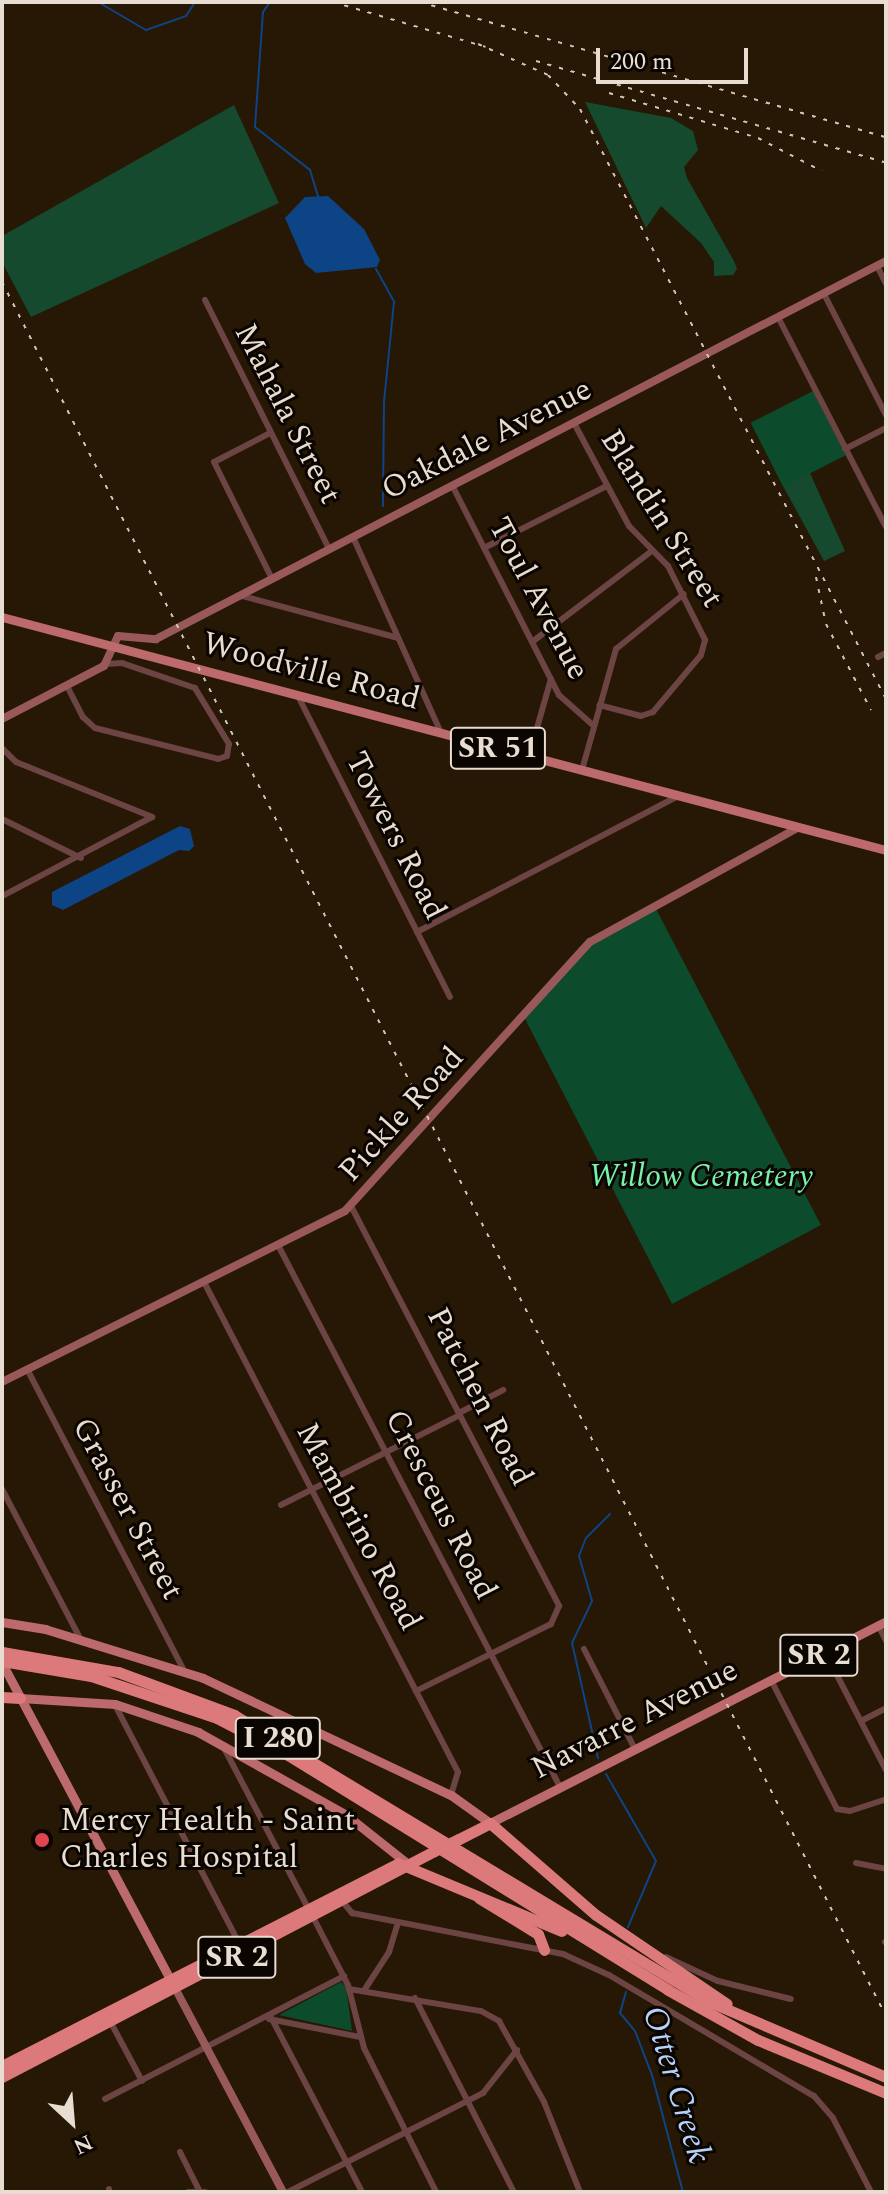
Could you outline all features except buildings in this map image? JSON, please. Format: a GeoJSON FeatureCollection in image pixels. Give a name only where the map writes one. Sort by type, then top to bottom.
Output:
{"type":"FeatureCollection","features":[{"type":"Feature","properties":{"kind":"highway","name":"I 280"},"geometry":{"type":"LineString","coordinates":[[2,1652],[118,1672],[234,1715],[710,2002],[809,2048],[886,2077]]}},
{"type":"Feature","properties":{"kind":"highway","name":"I 280"},"geometry":{"type":"LineString","coordinates":[[2,1662],[91,1676],[217,1718],[288,1755],[632,1967],[758,2040],[886,2093]]}},
{"type":"Feature","properties":{"kind":"highway"},"geometry":{"type":"LineString","coordinates":[[2,1697],[20,1698]]}},
{"type":"Feature","properties":{"kind":"highway"},"geometry":{"type":"LineString","coordinates":[[490,1823],[622,1933],[725,2002],[809,2048]]}},
{"type":"Feature","properties":{"kind":"highway","name":"Navarre Avenue"},"geometry":{"type":"LineString","coordinates":[[172,1983],[239,1943],[330,1909],[340,1897],[490,1823]]}},
{"type":"Feature","properties":{"kind":"highway"},"geometry":{"type":"LineString","coordinates":[[408,1864],[632,1967]]}},
{"type":"Feature","properties":{"kind":"highway","name":"Navarre Avenue"},"geometry":{"type":"LineString","coordinates":[[4,2069],[312,1914],[375,1874],[408,1864]]}},
{"type":"Feature","properties":{"kind":"highway"},"geometry":{"type":"LineString","coordinates":[[330,1909],[375,1880],[375,1874]]}},
{"type":"Feature","properties":{"kind":"highway"},"geometry":{"type":"LineString","coordinates":[[473,1892],[541,1937],[544,1950]]}},
{"type":"Feature","properties":{"kind":"highway","name":"Navarre Avenue"},"geometry":{"type":"LineString","coordinates":[[4,2069],[43,2058],[106,2016]]}},
{"type":"Feature","properties":{"kind":"main road","name":"Woodville Road"},"geometry":{"type":"LineString","coordinates":[[2,617],[886,850]]}},
{"type":"Feature","properties":{"kind":"main road"},"geometry":{"type":"LineString","coordinates":[[2,1622],[80,1639],[184,1670],[451,1795],[490,1823]]}},
{"type":"Feature","properties":{"kind":"main road","name":"Navarre Avenue"},"geometry":{"type":"LineString","coordinates":[[490,1823],[882,1623]]}},
{"type":"Feature","properties":{"kind":"main road"},"geometry":{"type":"LineString","coordinates":[[2,1662],[172,1983]]}},
{"type":"Feature","properties":{"kind":"main road"},"geometry":{"type":"LineString","coordinates":[[20,1698],[115,1704],[221,1742],[345,1814],[408,1864]]}},
{"type":"Feature","properties":{"kind":"street","name":"Oakdale Avenue"},"geometry":{"type":"LineString","coordinates":[[111,646],[118,636],[151,640],[174,629],[886,261]]}},
{"type":"Feature","properties":{"kind":"street"},"geometry":{"type":"LineString","coordinates":[[877,266],[886,284]]}},
{"type":"Feature","properties":{"kind":"street"},"geometry":{"type":"LineString","coordinates":[[824,294],[886,415]]}},
{"type":"Feature","properties":{"kind":"street","name":"Mahala Street"},"geometry":{"type":"LineString","coordinates":[[205,300],[329,549]]}},
{"type":"Feature","properties":{"kind":"street"},"geometry":{"type":"LineString","coordinates":[[778,317],[886,527]]}},
{"type":"Feature","properties":{"kind":"street","name":"Blandin Street"},"geometry":{"type":"LineString","coordinates":[[574,423],[629,526],[668,566],[704,636],[701,655],[649,714],[599,705]]}},
{"type":"Feature","properties":{"kind":"street"},"geometry":{"type":"LineString","coordinates":[[845,449],[885,429]]}},
{"type":"Feature","properties":{"kind":"street"},"geometry":{"type":"LineString","coordinates":[[270,433],[214,462],[272,579]]}},
{"type":"Feature","properties":{"kind":"street","name":"Toul Avenue"},"geometry":{"type":"LineString","coordinates":[[452,485],[561,698],[594,726]]}},
{"type":"Feature","properties":{"kind":"street"},"geometry":{"type":"LineString","coordinates":[[484,548],[607,486]]}},
{"type":"Feature","properties":{"kind":"street"},"geometry":{"type":"LineString","coordinates":[[353,537],[441,733]]}},
{"type":"Feature","properties":{"kind":"street"},"geometry":{"type":"LineString","coordinates":[[532,642],[652,551]]}},
{"type":"Feature","properties":{"kind":"street"},"geometry":{"type":"LineString","coordinates":[[582,770],[599,705],[621,642],[684,594]]}},
{"type":"Feature","properties":{"kind":"street"},"geometry":{"type":"LineString","coordinates":[[239,595],[398,638]]}},
{"type":"Feature","properties":{"kind":"street"},"geometry":{"type":"LineString","coordinates":[[104,666],[111,646]]}},
{"type":"Feature","properties":{"kind":"street"},"geometry":{"type":"LineString","coordinates":[[878,657],[886,653]]}},
{"type":"Feature","properties":{"kind":"street"},"geometry":{"type":"LineString","coordinates":[[2,719],[104,666],[117,661],[190,684],[213,713],[229,744],[222,759],[95,728],[83,717],[67,686]]}},
{"type":"Feature","properties":{"kind":"street"},"geometry":{"type":"LineString","coordinates":[[529,756],[551,678]]}},
{"type":"Feature","properties":{"kind":"street","name":"Towers Road"},"geometry":{"type":"LineString","coordinates":[[298,696],[450,997]]}},
{"type":"Feature","properties":{"kind":"street"},"geometry":{"type":"LineString","coordinates":[[2,748],[22,765],[152,817],[81,858],[3,896]]}},
{"type":"Feature","properties":{"kind":"street"},"geometry":{"type":"LineString","coordinates":[[417,932],[678,796]]}},
{"type":"Feature","properties":{"kind":"street"},"geometry":{"type":"LineString","coordinates":[[2,819],[81,858]]}},
{"type":"Feature","properties":{"kind":"street","name":"Pickle Road"},"geometry":{"type":"LineString","coordinates":[[2,1382],[351,1206],[590,942],[797,828]]}},
{"type":"Feature","properties":{"kind":"street","name":"Patchen Road"},"geometry":{"type":"LineString","coordinates":[[351,1206],[559,1612],[551,1624],[490,1653]]}},
{"type":"Feature","properties":{"kind":"street","name":"Cresceus Road"},"geometry":{"type":"LineString","coordinates":[[278,1245],[560,1787]]}},
{"type":"Feature","properties":{"kind":"street","name":"Mambrino Road"},"geometry":{"type":"LineString","coordinates":[[204,1282],[458,1772],[451,1795]]}},
{"type":"Feature","properties":{"kind":"street","name":"Grasser Street"},"geometry":{"type":"LineString","coordinates":[[27,1369],[184,1670]]}},
{"type":"Feature","properties":{"kind":"street"},"geometry":{"type":"LineString","coordinates":[[281,1505],[503,1390]]}},
{"type":"Feature","properties":{"kind":"street"},"geometry":{"type":"LineString","coordinates":[[2,1489],[80,1639]]}},
{"type":"Feature","properties":{"kind":"street"},"geometry":{"type":"LineString","coordinates":[[882,1623],[886,1641]]}},
{"type":"Feature","properties":{"kind":"street"},"geometry":{"type":"LineString","coordinates":[[584,1649],[635,1749]]}},
{"type":"Feature","properties":{"kind":"street"},"geometry":{"type":"LineString","coordinates":[[825,1652],[886,1770]]}},
{"type":"Feature","properties":{"kind":"street"},"geometry":{"type":"LineString","coordinates":[[416,1691],[490,1653]]}},
{"type":"Feature","properties":{"kind":"street"},"geometry":{"type":"LineString","coordinates":[[771,1680],[837,1809],[844,1812],[886,1799]]}},
{"type":"Feature","properties":{"kind":"street"},"geometry":{"type":"LineString","coordinates":[[115,1704],[239,1943]]}},
{"type":"Feature","properties":{"kind":"street"},"geometry":{"type":"LineString","coordinates":[[861,1721],[886,1708]]}},
{"type":"Feature","properties":{"kind":"street"},"geometry":{"type":"LineString","coordinates":[[221,1742],[344,1976],[360,2037],[436,2192]]}},
{"type":"Feature","properties":{"kind":"street"},"geometry":{"type":"LineString","coordinates":[[856,1863],[886,1869]]}},
{"type":"Feature","properties":{"kind":"street"},"geometry":{"type":"LineString","coordinates":[[340,1897],[349,1912],[544,1950],[600,1970],[814,2096],[833,2118],[871,2192]]}},
{"type":"Feature","properties":{"kind":"street"},"geometry":{"type":"LineString","coordinates":[[365,1989],[389,1952],[398,1922]]}},
{"type":"Feature","properties":{"kind":"street"},"geometry":{"type":"LineString","coordinates":[[622,1933],[697,1973],[791,1999]]}},
{"type":"Feature","properties":{"kind":"street"},"geometry":{"type":"LineString","coordinates":[[105,2099],[344,1976]]}},
{"type":"Feature","properties":{"kind":"street"},"geometry":{"type":"LineString","coordinates":[[172,1983],[285,2192],[468,2101],[493,2085],[517,2050]]}},
{"type":"Feature","properties":{"kind":"street"},"geometry":{"type":"LineString","coordinates":[[349,1989],[365,1989],[489,2014],[505,2028],[548,2110],[580,2192]]}},
{"type":"Feature","properties":{"kind":"street"},"geometry":{"type":"LineString","coordinates":[[415,1998],[514,2192]]}},
{"type":"Feature","properties":{"kind":"street"},"geometry":{"type":"LineString","coordinates":[[106,2016],[142,2081]]}},
{"type":"Feature","properties":{"kind":"street"},"geometry":{"type":"LineString","coordinates":[[261,2017],[360,2037]]}},
{"type":"Feature","properties":{"kind":"street"},"geometry":{"type":"LineString","coordinates":[[272,2019],[362,2192]]}},
{"type":"Feature","properties":{"kind":"street"},"geometry":{"type":"LineString","coordinates":[[180,2152],[202,2191],[188,2192]]}},
{"type":"Feature","properties":{"kind":"green space"},"geometry":{"type":"Polygon","coordinates":[[[585,102],[671,118],[693,131],[698,150],[684,167],[687,178],[734,261],[737,269],[733,275],[714,276],[714,262],[701,243],[661,206],[646,228],[585,102]]]}},
{"type":"Feature","properties":{"kind":"green space"},"geometry":{"type":"Polygon","coordinates":[[[234,105],[279,203],[31,317],[2,262],[2,236],[234,105]]]}},
{"type":"Feature","properties":{"kind":"green space"},"geometry":{"type":"Polygon","coordinates":[[[813,391],[846,455],[783,487],[751,423],[813,391]]]}},
{"type":"Feature","properties":{"kind":"green space"},"geometry":{"type":"Polygon","coordinates":[[[810,473],[845,551],[824,561],[783,486],[810,473]]]}},
{"type":"Feature","properties":{"kind":"green space","name":"Willow Cemetery"},"geometry":{"type":"Polygon","coordinates":[[[654,905],[821,1225],[672,1304],[523,1015],[574,956],[654,905]]]}},
{"type":"Feature","properties":{"kind":"green space"},"geometry":{"type":"Polygon","coordinates":[[[341,1982],[346,1987],[352,2031],[279,2015],[341,1982]]]}},
{"type":"Feature","properties":{"kind":"water"},"geometry":{"type":"Polygon","coordinates":[[[328,196],[364,229],[380,260],[377,267],[316,273],[305,264],[285,218],[305,197],[328,196]]]}},
{"type":"Feature","properties":{"kind":"water"},"geometry":{"type":"Polygon","coordinates":[[[180,826],[190,829],[194,846],[189,851],[179,850],[63,910],[52,905],[52,892],[180,826]]]}},
{"type":"Feature","properties":{"kind":"waterway"},"geometry":{"type":"LineString","coordinates":[[98,2],[146,30],[186,16],[195,2]]}},
{"type":"Feature","properties":{"kind":"waterway"},"geometry":{"type":"LineString","coordinates":[[270,2],[263,12],[255,127],[310,170],[319,199]]}},
{"type":"Feature","properties":{"kind":"waterway"},"geometry":{"type":"LineString","coordinates":[[376,269],[394,302],[384,402],[383,506]]}},
{"type":"Feature","properties":{"kind":"waterway","name":"Otter Creek"},"geometry":{"type":"LineString","coordinates":[[598,1758],[572,1643],[592,1601],[579,1556],[586,1538],[610,1514]]}},
{"type":"Feature","properties":{"kind":"waterway","name":"Otter Creek"},"geometry":{"type":"LineString","coordinates":[[606,1774],[656,1861],[628,1927]]}},
{"type":"Feature","properties":{"kind":"waterway","name":"Otter Creek"},"geometry":{"type":"LineString","coordinates":[[626,1992],[620,2013],[635,2031],[652,2075],[683,2192]]}},
{"type":"Feature","properties":{"kind":"railway"},"geometry":{"type":"LineString","coordinates":[[333,2],[486,47]]}},
{"type":"Feature","properties":{"kind":"railway"},"geometry":{"type":"LineString","coordinates":[[420,2],[886,137]]}},
{"type":"Feature","properties":{"kind":"railway"},"geometry":{"type":"LineString","coordinates":[[478,44],[548,75],[580,109],[886,699]]}},
{"type":"Feature","properties":{"kind":"railway"},"geometry":{"type":"LineString","coordinates":[[536,61],[886,163]]}},
{"type":"Feature","properties":{"kind":"railway"},"geometry":{"type":"LineString","coordinates":[[609,93],[758,138],[822,171]]}},
{"type":"Feature","properties":{"kind":"railway"},"geometry":{"type":"LineString","coordinates":[[2,282],[886,2016]]}},
{"type":"Feature","properties":{"kind":"railway"},"geometry":{"type":"LineString","coordinates":[[816,577],[826,624],[871,710]]}},
{"type":"Feature","properties":{"kind":"place","name":"Mercy Health - Saint Charles Hospital"},"geometry":{"type":"Point","coordinates":[42,1840]}}]}
